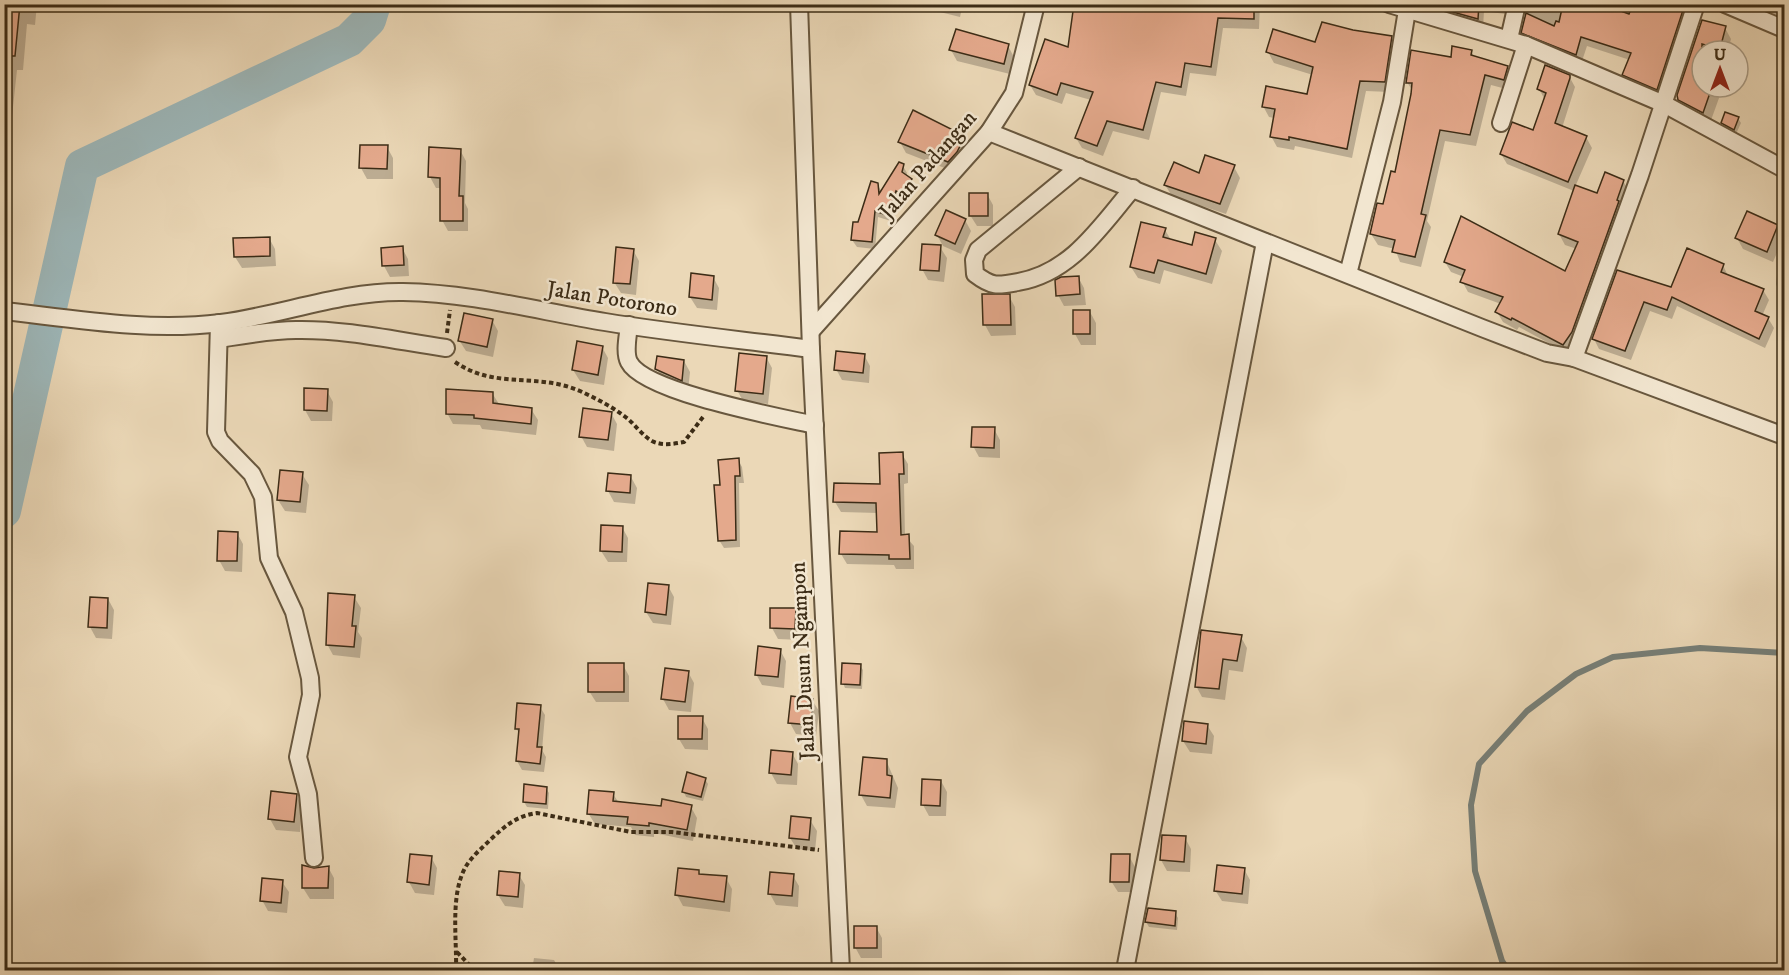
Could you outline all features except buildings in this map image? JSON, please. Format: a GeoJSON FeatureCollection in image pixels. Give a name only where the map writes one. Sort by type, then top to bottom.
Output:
{"type":"FeatureCollection","features":[{"type":"Feature","properties":{"kind":"street"},"geometry":{"type":"LineString","coordinates":[[799,4],[811,349]]}},
{"type":"Feature","properties":{"kind":"street","name":"Jalan Padangan"},"geometry":{"type":"LineString","coordinates":[[811,331],[989,132],[1014,93],[1036,4]]}},
{"type":"Feature","properties":{"kind":"street"},"geometry":{"type":"LineString","coordinates":[[1389,4],[1407,7],[1526,45],[1664,104],[1785,169]]}},
{"type":"Feature","properties":{"kind":"street"},"geometry":{"type":"LineString","coordinates":[[1509,39],[1517,4]]}},
{"type":"Feature","properties":{"kind":"street"},"geometry":{"type":"LineString","coordinates":[[1574,357],[1664,104],[1696,4]]}},
{"type":"Feature","properties":{"kind":"street"},"geometry":{"type":"LineString","coordinates":[[1725,4],[1785,29]]}},
{"type":"Feature","properties":{"kind":"street"},"geometry":{"type":"LineString","coordinates":[[1348,274],[1392,102],[1407,7]]}},
{"type":"Feature","properties":{"kind":"street"},"geometry":{"type":"LineString","coordinates":[[1501,123],[1526,45]]}},
{"type":"Feature","properties":{"kind":"street"},"geometry":{"type":"LineString","coordinates":[[989,132],[1547,353],[1574,357],[1785,436]]}},
{"type":"Feature","properties":{"kind":"street"},"geometry":{"type":"LineString","coordinates":[[1079,167],[978,250],[974,260],[975,274],[990,285],[1002,285],[1027,281],[1057,270],[1083,246],[1133,188]]}},
{"type":"Feature","properties":{"kind":"street"},"geometry":{"type":"LineString","coordinates":[[1125,970],[1265,242]]}},
{"type":"Feature","properties":{"kind":"street","name":"Jalan Potorono"},"geometry":{"type":"LineString","coordinates":[[13,312],[219,331],[354,296],[402,292],[452,295],[629,325],[811,349]]}},
{"type":"Feature","properties":{"kind":"street"},"geometry":{"type":"LineString","coordinates":[[629,325],[626,350],[628,361],[638,372],[672,388],[714,402],[814,425]]}},
{"type":"Feature","properties":{"kind":"street"},"geometry":{"type":"LineString","coordinates":[[314,858],[308,794],[298,757],[311,695],[310,678],[294,612],[269,558],[263,497],[252,474],[220,441],[216,432],[219,331],[339,332],[446,348]]}},
{"type":"Feature","properties":{"kind":"street","name":"Jalan Dusun Ngampon"},"geometry":{"type":"LineString","coordinates":[[811,349],[841,970]]}},
{"type":"Feature","properties":{"kind":"path"},"geometry":{"type":"LineString","coordinates":[[452,295],[446,348],[455,362],[472,372],[500,381],[550,382],[590,396],[614,408],[652,441],[668,445],[684,442],[714,402]]}},
{"type":"Feature","properties":{"kind":"path"},"geometry":{"type":"LineString","coordinates":[[456,970],[457,897],[465,869],[475,855],[510,822],[523,815],[537,813],[631,832],[672,832],[835,852]]}},
{"type":"Feature","properties":{"kind":"path"},"geometry":{"type":"LineString","coordinates":[[457,952],[474,970]]}},
{"type":"Feature","properties":{"kind":"waterway"},"geometry":{"type":"LineString","coordinates":[[4,511],[82,166],[349,40],[369,20],[374,4]]}},
{"type":"Feature","properties":{"kind":"waterway"},"geometry":{"type":"LineString","coordinates":[[1508,970],[1502,961],[1475,871],[1471,805],[1479,764],[1527,711],[1576,674],[1613,657],[1700,648],[1784,653]]}}]}
